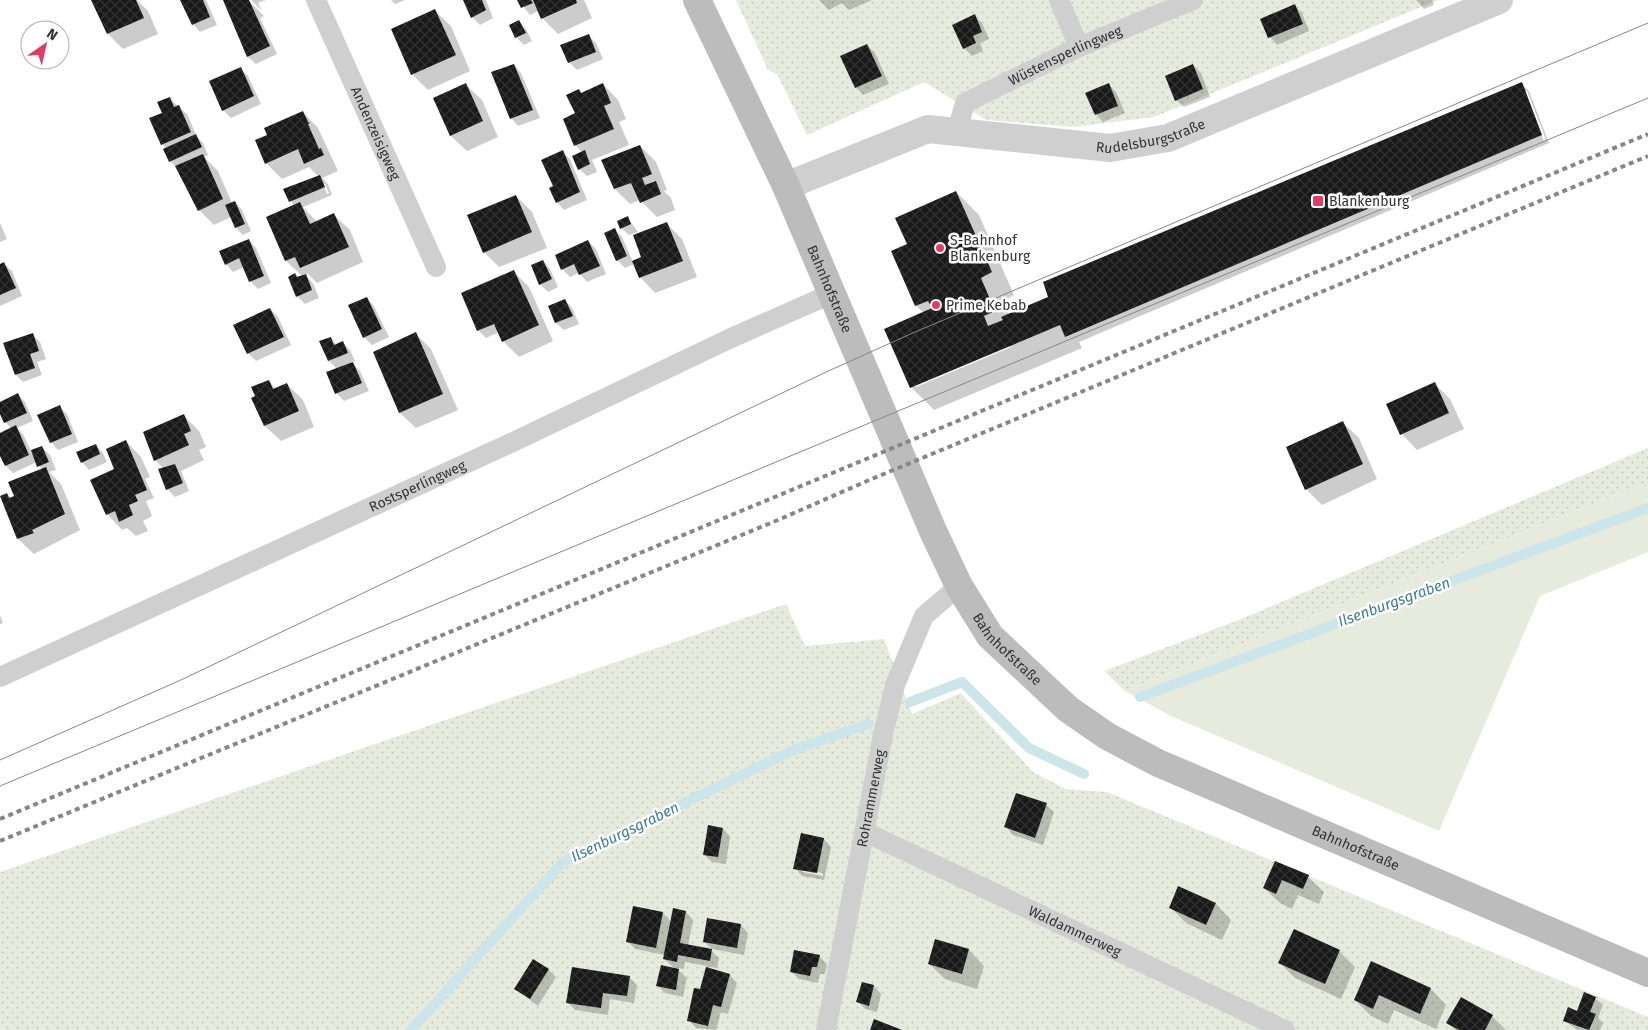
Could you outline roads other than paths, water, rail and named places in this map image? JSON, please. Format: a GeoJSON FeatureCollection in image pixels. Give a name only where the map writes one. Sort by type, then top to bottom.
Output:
{"type":"FeatureCollection","features":[{"type":"Feature","properties":{"kind":"main road","name":"Bahnhofstraße"},"geometry":{"type":"LineString","coordinates":[[697,0],[786,186],[933,531],[959,586],[990,636],[1068,710],[1106,736],[1200,783],[1648,973]]}},
{"type":"Feature","properties":{"kind":"street","name":"Rudelsburgstraße"},"geometry":{"type":"LineString","coordinates":[[786,186],[928,129],[1110,148],[1168,138],[1499,0]]}},
{"type":"Feature","properties":{"kind":"lane","name":"Andenzeisigweg"},"geometry":{"type":"LineString","coordinates":[[316,0],[436,267]]}},
{"type":"Feature","properties":{"kind":"lane"},"geometry":{"type":"LineString","coordinates":[[1059,0],[1079,47]]}},
{"type":"Feature","properties":{"kind":"lane","name":"Wüstensperlingweg"},"geometry":{"type":"LineString","coordinates":[[957,131],[965,103],[1079,47],[1193,0]]}},
{"type":"Feature","properties":{"kind":"lane","name":"Rostsperlingweg"},"geometry":{"type":"LineString","coordinates":[[0,677],[833,293]]}},
{"type":"Feature","properties":{"kind":"lane","name":"Rohrammerweg"},"geometry":{"type":"LineString","coordinates":[[826,1030],[883,735],[895,685],[924,616],[959,586]]}},
{"type":"Feature","properties":{"kind":"lane","name":"Waldammerweg"},"geometry":{"type":"LineString","coordinates":[[865,832],[1285,1030]]}},
{"type":"Feature","properties":{"kind":"waterway","name":"Ilsenburgsgraben"},"geometry":{"type":"LineString","coordinates":[[1140,697],[1648,508]]}},
{"type":"Feature","properties":{"kind":"waterway","name":"Ilsenburgsgraben"},"geometry":{"type":"LineString","coordinates":[[910,702],[962,682],[1029,748],[1084,774]]}},
{"type":"Feature","properties":{"kind":"waterway","name":"Ilsenburgsgraben"},"geometry":{"type":"LineString","coordinates":[[411,1030],[563,862],[791,751],[868,724]]}},
{"type":"Feature","properties":{"kind":"tram line"},"geometry":{"type":"LineString","coordinates":[[0,760],[183,679],[824,373],[915,332],[1648,23]]}},
{"type":"Feature","properties":{"kind":"tram line"},"geometry":{"type":"LineString","coordinates":[[0,786],[1648,98]]}},
{"type":"Feature","properties":{"kind":"railway"},"geometry":{"type":"LineString","coordinates":[[0,819],[1648,134]]}},
{"type":"Feature","properties":{"kind":"railway"},"geometry":{"type":"LineString","coordinates":[[0,841],[778,520],[867,481],[1648,156]]}},
{"type":"Feature","properties":{"kind":"place","name":"Blankenburg"},"geometry":{"type":"Point","coordinates":[1318,201]}},
{"type":"Feature","properties":{"kind":"place","name":"S-Bahnhof Blankenburg"},"geometry":{"type":"Point","coordinates":[940,248]}},
{"type":"Feature","properties":{"kind":"place","name":"Prime Kebab"},"geometry":{"type":"Point","coordinates":[936,305]}}]}
